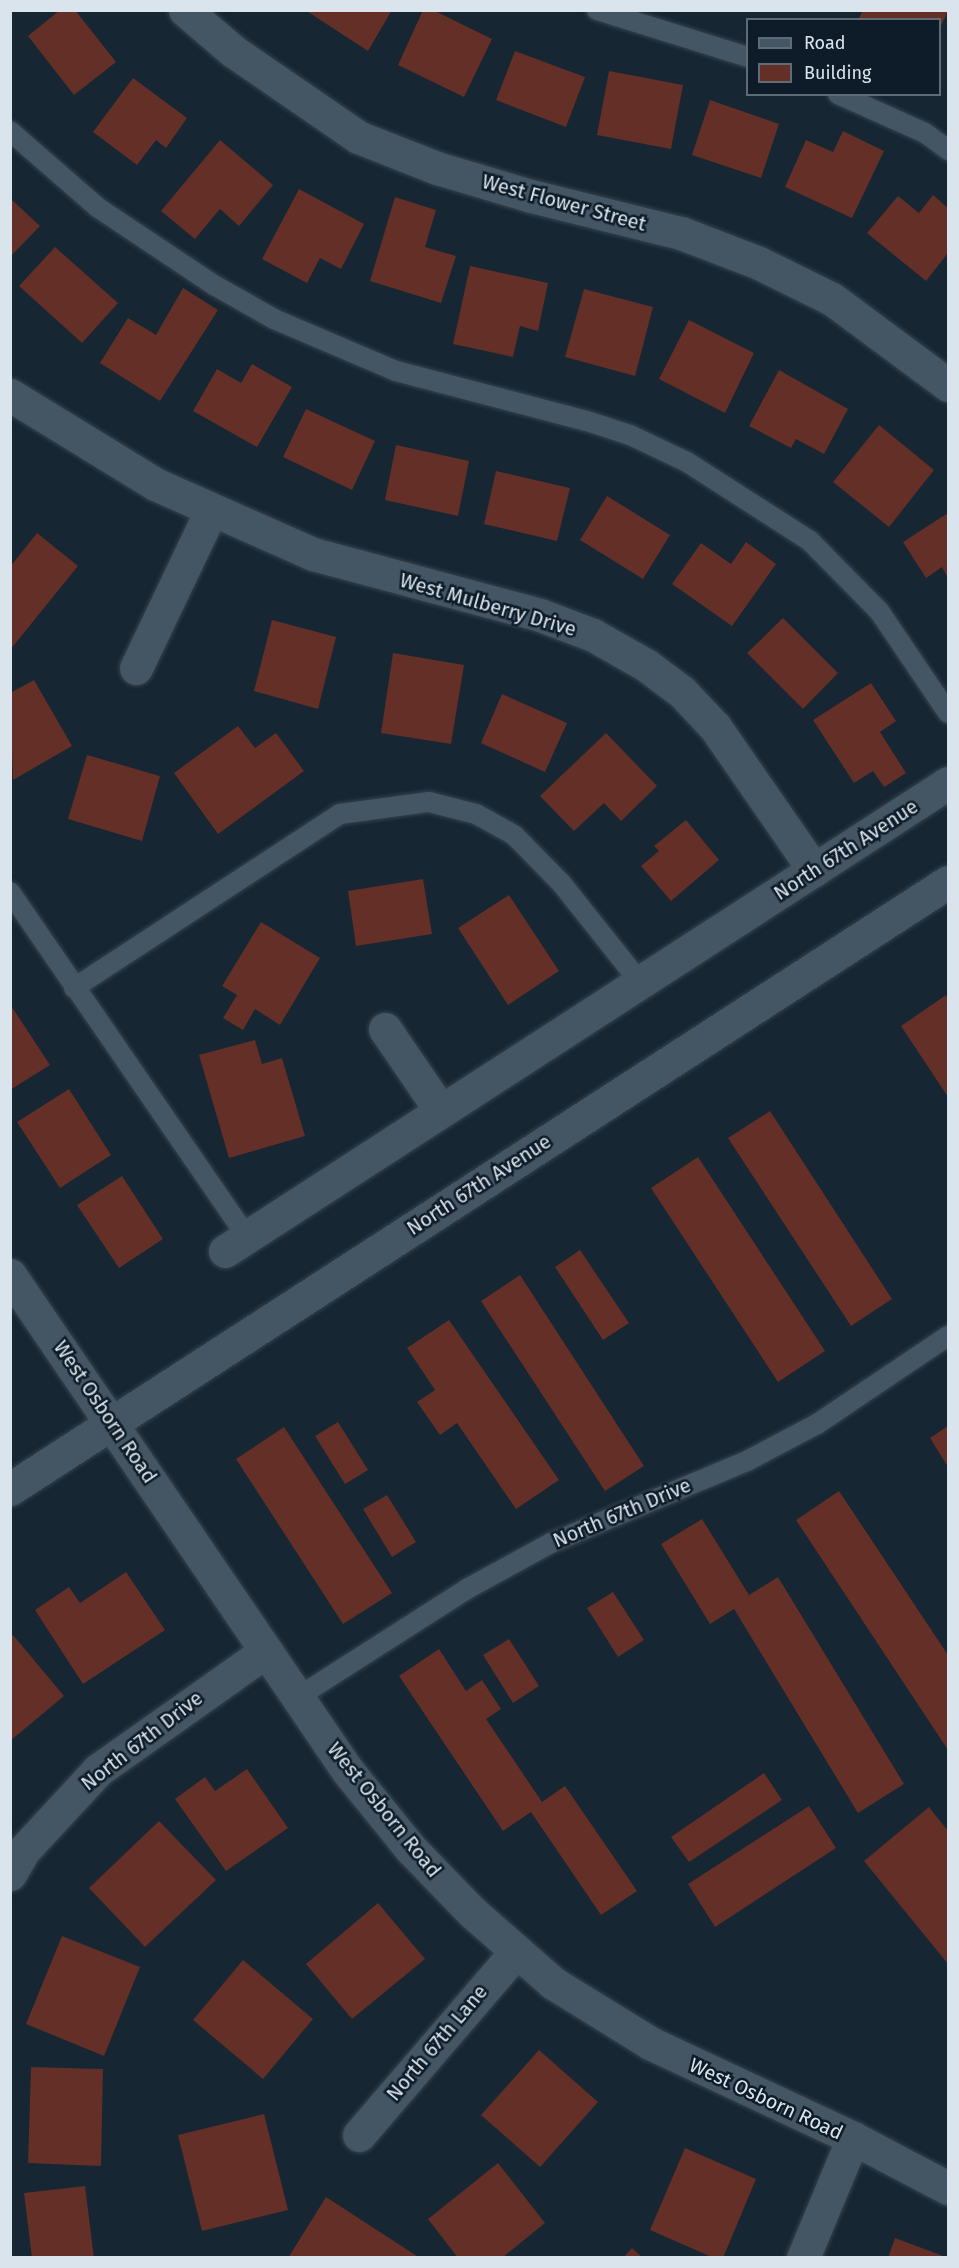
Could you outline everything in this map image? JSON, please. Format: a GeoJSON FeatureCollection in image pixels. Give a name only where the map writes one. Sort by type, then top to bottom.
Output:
{"type":"FeatureCollection","features":[{"type":"Feature","properties":{"kind":"street","name":"West Flower Street"},"geometry":{"type":"LineString","coordinates":[[185,10],[233,51],[358,137],[437,168],[531,196],[681,233],[759,263],[832,299],[948,385]]}},
{"type":"Feature","properties":{"kind":"street","name":"West Mulberry Drive"},"geometry":{"type":"LineString","coordinates":[[10,395],[94,449],[211,511],[313,554],[540,615],[593,635],[646,665],[682,692],[715,727],[814,870]]}},
{"type":"Feature","properties":{"kind":"street"},"geometry":{"type":"LineString","coordinates":[[136,668],[211,511]]}},
{"type":"Feature","properties":{"kind":"street","name":"North 67th Avenue"},"geometry":{"type":"LineString","coordinates":[[236,1244],[948,783]]}},
{"type":"Feature","properties":{"kind":"street","name":"North 67th Avenue"},"geometry":{"type":"LineString","coordinates":[[10,1489],[948,882]]}},
{"type":"Feature","properties":{"kind":"street"},"geometry":{"type":"LineString","coordinates":[[385,1029],[441,1111]]}},
{"type":"Feature","properties":{"kind":"street","name":"West Osborn Road"},"geometry":{"type":"LineString","coordinates":[[10,1275],[347,1770],[411,1849],[516,1952],[553,1983],[650,2043],[782,2108],[853,2138],[948,2188]]}},
{"type":"Feature","properties":{"kind":"street","name":"North 67th Drive"},"geometry":{"type":"LineString","coordinates":[[10,1874],[24,1850],[98,1770],[266,1651]]}},
{"type":"Feature","properties":{"kind":"street","name":"North 67th Lane"},"geometry":{"type":"LineString","coordinates":[[359,2135],[516,1952]]}},
{"type":"Feature","properties":{"kind":"street"},"geometry":{"type":"LineString","coordinates":[[802,2258],[853,2138]]}},
{"type":"Feature","properties":{"kind":"lane"},"geometry":{"type":"LineString","coordinates":[[597,10],[746,57]]}},
{"type":"Feature","properties":{"kind":"lane"},"geometry":{"type":"LineString","coordinates":[[842,96],[925,133],[948,150]]}},
{"type":"Feature","properties":{"kind":"lane"},"geometry":{"type":"LineString","coordinates":[[10,131],[97,207],[214,285],[274,319],[396,371],[587,421],[630,435],[687,462],[810,541],[879,611],[948,713]]}},
{"type":"Feature","properties":{"kind":"lane"},"geometry":{"type":"LineString","coordinates":[[74,988],[340,814],[429,802],[476,814],[514,835],[562,884],[640,982]]}},
{"type":"Feature","properties":{"kind":"lane"},"geometry":{"type":"LineString","coordinates":[[10,892],[74,988],[236,1244]]}},
{"type":"Feature","properties":{"kind":"lane","name":"North 67th Drive"},"geometry":{"type":"LineString","coordinates":[[298,1697],[468,1589],[552,1543],[747,1461],[817,1424],[948,1336]]}},
{"type":"Feature","properties":{"kind":"building"},"geometry":{"type":"Polygon","coordinates":[[[60,10],[75,10],[116,62],[74,95],[28,36],[60,10]]]}},
{"type":"Feature","properties":{"kind":"building"},"geometry":{"type":"Polygon","coordinates":[[[305,10],[392,10],[368,51],[305,10]]]}},
{"type":"Feature","properties":{"kind":"building"},"geometry":{"type":"Polygon","coordinates":[[[423,10],[433,10],[492,39],[464,97],[398,65],[423,10]]]}},
{"type":"Feature","properties":{"kind":"building"},"geometry":{"type":"Polygon","coordinates":[[[863,10],[948,10],[941,26],[941,18],[859,18],[863,10]]]}},
{"type":"Feature","properties":{"kind":"building"},"geometry":{"type":"Polygon","coordinates":[[[515,51],[585,77],[566,127],[496,100],[515,51]]]}},
{"type":"Feature","properties":{"kind":"building"},"geometry":{"type":"Polygon","coordinates":[[[609,71],[683,85],[671,149],[597,135],[609,71]]]}},
{"type":"Feature","properties":{"kind":"building"},"geometry":{"type":"Polygon","coordinates":[[[133,78],[187,118],[166,148],[156,140],[137,165],[93,132],[133,78]]]}},
{"type":"Feature","properties":{"kind":"building"},"geometry":{"type":"Polygon","coordinates":[[[710,100],[779,124],[761,178],[692,155],[710,100]]]}},
{"type":"Feature","properties":{"kind":"building"},"geometry":{"type":"Polygon","coordinates":[[[843,131],[884,151],[852,218],[785,187],[806,140],[833,152],[843,131]]]}},
{"type":"Feature","properties":{"kind":"building"},"geometry":{"type":"Polygon","coordinates":[[[220,140],[273,185],[239,226],[220,209],[195,239],[161,211],[220,140]]]}},
{"type":"Feature","properties":{"kind":"building"},"geometry":{"type":"Polygon","coordinates":[[[299,189],[364,224],[341,269],[320,258],[307,283],[262,259],[299,189]]]}},
{"type":"Feature","properties":{"kind":"building"},"geometry":{"type":"Polygon","coordinates":[[[933,195],[948,208],[948,253],[926,281],[867,233],[898,196],[919,213],[933,195]]]}},
{"type":"Feature","properties":{"kind":"building"},"geometry":{"type":"Polygon","coordinates":[[[395,197],[436,210],[425,247],[456,256],[441,303],[370,281],[395,197]]]}},
{"type":"Feature","properties":{"kind":"building"},"geometry":{"type":"Polygon","coordinates":[[[10,198],[40,226],[10,257],[10,198]]]}},
{"type":"Feature","properties":{"kind":"building"},"geometry":{"type":"Polygon","coordinates":[[[55,247],[118,303],[82,343],[19,286],[55,247]]]}},
{"type":"Feature","properties":{"kind":"building"},"geometry":{"type":"Polygon","coordinates":[[[470,266],[548,283],[538,331],[520,326],[513,357],[453,344],[470,266]]]}},
{"type":"Feature","properties":{"kind":"building"},"geometry":{"type":"Polygon","coordinates":[[[183,288],[218,310],[160,401],[100,363],[128,318],[156,335],[183,288]]]}},
{"type":"Feature","properties":{"kind":"building"},"geometry":{"type":"Polygon","coordinates":[[[584,289],[653,307],[635,376],[565,357],[584,289]]]}},
{"type":"Feature","properties":{"kind":"building"},"geometry":{"type":"Polygon","coordinates":[[[689,320],[754,353],[725,413],[659,379],[689,320]]]}},
{"type":"Feature","properties":{"kind":"building"},"geometry":{"type":"Polygon","coordinates":[[[252,364],[292,387],[257,447],[193,411],[217,369],[241,383],[252,364]]]}},
{"type":"Feature","properties":{"kind":"building"},"geometry":{"type":"Polygon","coordinates":[[[779,370],[848,409],[824,454],[796,439],[791,448],[749,426],[779,370]]]}},
{"type":"Feature","properties":{"kind":"building"},"geometry":{"type":"Polygon","coordinates":[[[306,409],[375,441],[352,490],[283,457],[306,409]]]}},
{"type":"Feature","properties":{"kind":"building"},"geometry":{"type":"Polygon","coordinates":[[[879,425],[934,470],[889,527],[833,482],[879,425]]]}},
{"type":"Feature","properties":{"kind":"building"},"geometry":{"type":"Polygon","coordinates":[[[396,445],[469,461],[458,516],[385,500],[396,445]]]}},
{"type":"Feature","properties":{"kind":"building"},"geometry":{"type":"Polygon","coordinates":[[[496,471],[570,488],[557,541],[484,524],[496,471]]]}},
{"type":"Feature","properties":{"kind":"building"},"geometry":{"type":"Polygon","coordinates":[[[607,496],[670,535],[643,579],[580,540],[607,496]]]}},
{"type":"Feature","properties":{"kind":"building"},"geometry":{"type":"Polygon","coordinates":[[[948,513],[948,578],[942,567],[926,578],[903,542],[948,513]]]}},
{"type":"Feature","properties":{"kind":"building"},"geometry":{"type":"Polygon","coordinates":[[[37,533],[78,566],[10,650],[10,567],[37,533]]]}},
{"type":"Feature","properties":{"kind":"building"},"geometry":{"type":"Polygon","coordinates":[[[746,542],[776,564],[732,626],[672,584],[701,543],[731,564],[746,542]]]}},
{"type":"Feature","properties":{"kind":"building"},"geometry":{"type":"Polygon","coordinates":[[[783,618],[838,673],[803,709],[747,653],[783,618]]]}},
{"type":"Feature","properties":{"kind":"building"},"geometry":{"type":"Polygon","coordinates":[[[272,620],[336,637],[318,709],[254,691],[272,620]]]}},
{"type":"Feature","properties":{"kind":"building"},"geometry":{"type":"Polygon","coordinates":[[[393,653],[464,665],[451,744],[381,733],[393,653]]]}},
{"type":"Feature","properties":{"kind":"building"},"geometry":{"type":"Polygon","coordinates":[[[34,680],[72,746],[13,780],[10,693],[34,680]]]}},
{"type":"Feature","properties":{"kind":"building"},"geometry":{"type":"Polygon","coordinates":[[[871,683],[896,721],[880,732],[906,773],[884,787],[873,771],[854,783],[813,720],[871,683]]]}},
{"type":"Feature","properties":{"kind":"building"},"geometry":{"type":"Polygon","coordinates":[[[502,694],[567,723],[545,772],[481,743],[502,694]]]}},
{"type":"Feature","properties":{"kind":"building"},"geometry":{"type":"Polygon","coordinates":[[[238,726],[255,748],[276,733],[304,771],[218,834],[174,773],[238,726]]]}},
{"type":"Feature","properties":{"kind":"building"},"geometry":{"type":"Polygon","coordinates":[[[606,733],[657,786],[621,821],[604,803],[574,831],[540,796],[606,733]]]}},
{"type":"Feature","properties":{"kind":"building"},"geometry":{"type":"Polygon","coordinates":[[[87,755],[160,776],[142,841],[68,819],[87,755]]]}},
{"type":"Feature","properties":{"kind":"building"},"geometry":{"type":"Polygon","coordinates":[[[686,820],[719,860],[671,901],[641,866],[659,851],[654,846],[686,820]]]}},
{"type":"Feature","properties":{"kind":"building"},"geometry":{"type":"Polygon","coordinates":[[[423,879],[432,934],[356,946],[348,891],[423,879]]]}},
{"type":"Feature","properties":{"kind":"building"},"geometry":{"type":"Polygon","coordinates":[[[509,895],[559,971],[508,1005],[458,928],[509,895]]]}},
{"type":"Feature","properties":{"kind":"building"},"geometry":{"type":"Polygon","coordinates":[[[261,922],[320,958],[280,1025],[255,1009],[243,1030],[223,1018],[237,995],[222,986],[261,922]]]}},
{"type":"Feature","properties":{"kind":"building"},"geometry":{"type":"Polygon","coordinates":[[[946,995],[948,1000],[948,1097],[901,1026],[946,995]]]}},
{"type":"Feature","properties":{"kind":"building"},"geometry":{"type":"Polygon","coordinates":[[[10,1004],[50,1065],[10,1090],[10,1004]]]}},
{"type":"Feature","properties":{"kind":"building"},"geometry":{"type":"Polygon","coordinates":[[[255,1040],[262,1064],[282,1058],[305,1136],[229,1158],[199,1055],[255,1040]]]}},
{"type":"Feature","properties":{"kind":"building"},"geometry":{"type":"Polygon","coordinates":[[[69,1089],[111,1155],[60,1188],[17,1122],[69,1089]]]}},
{"type":"Feature","properties":{"kind":"building"},"geometry":{"type":"Polygon","coordinates":[[[770,1111],[892,1299],[851,1326],[728,1138],[770,1111]]]}},
{"type":"Feature","properties":{"kind":"building"},"geometry":{"type":"Polygon","coordinates":[[[698,1157],[825,1351],[778,1382],[651,1188],[698,1157]]]}},
{"type":"Feature","properties":{"kind":"building"},"geometry":{"type":"Polygon","coordinates":[[[122,1176],[163,1239],[119,1268],[77,1205],[122,1176]]]}},
{"type":"Feature","properties":{"kind":"building"},"geometry":{"type":"Polygon","coordinates":[[[580,1250],[629,1323],[603,1340],[555,1267],[580,1250]]]}},
{"type":"Feature","properties":{"kind":"building"},"geometry":{"type":"Polygon","coordinates":[[[520,1275],[644,1466],[605,1491],[481,1301],[520,1275]]]}},
{"type":"Feature","properties":{"kind":"building"},"geometry":{"type":"Polygon","coordinates":[[[449,1320],[559,1480],[516,1509],[457,1423],[440,1435],[417,1402],[435,1390],[407,1348],[449,1320]]]}},
{"type":"Feature","properties":{"kind":"building"},"geometry":{"type":"Polygon","coordinates":[[[338,1422],[368,1470],[345,1484],[315,1436],[338,1422]]]}},
{"type":"Feature","properties":{"kind":"building"},"geometry":{"type":"Polygon","coordinates":[[[948,1426],[948,1467],[930,1438],[948,1426]]]}},
{"type":"Feature","properties":{"kind":"building"},"geometry":{"type":"Polygon","coordinates":[[[284,1427],[392,1593],[343,1624],[236,1459],[284,1427]]]}},
{"type":"Feature","properties":{"kind":"building"},"geometry":{"type":"Polygon","coordinates":[[[839,1491],[948,1655],[948,1750],[796,1520],[839,1491]]]}},
{"type":"Feature","properties":{"kind":"building"},"geometry":{"type":"Polygon","coordinates":[[[387,1495],[416,1542],[392,1557],[363,1509],[387,1495]]]}},
{"type":"Feature","properties":{"kind":"building"},"geometry":{"type":"Polygon","coordinates":[[[702,1519],[749,1595],[778,1577],[904,1784],[858,1813],[734,1609],[710,1624],[661,1544],[702,1519]]]}},
{"type":"Feature","properties":{"kind":"building"},"geometry":{"type":"Polygon","coordinates":[[[126,1572],[165,1630],[83,1684],[35,1610],[69,1587],[80,1603],[126,1572]]]}},
{"type":"Feature","properties":{"kind":"building"},"geometry":{"type":"Polygon","coordinates":[[[613,1592],[644,1640],[618,1657],[587,1608],[613,1592]]]}},
{"type":"Feature","properties":{"kind":"building"},"geometry":{"type":"Polygon","coordinates":[[[13,1635],[64,1696],[10,1741],[10,1637],[13,1635]]]}},
{"type":"Feature","properties":{"kind":"building"},"geometry":{"type":"Polygon","coordinates":[[[509,1639],[539,1686],[513,1703],[483,1655],[509,1639]]]}},
{"type":"Feature","properties":{"kind":"building"},"geometry":{"type":"Polygon","coordinates":[[[439,1649],[466,1691],[482,1680],[501,1709],[486,1719],[542,1802],[565,1786],[637,1891],[601,1915],[531,1812],[503,1831],[399,1676],[439,1649]]]}},
{"type":"Feature","properties":{"kind":"building"},"geometry":{"type":"Polygon","coordinates":[[[247,1769],[288,1828],[226,1871],[175,1799],[205,1777],[215,1791],[247,1769]]]}},
{"type":"Feature","properties":{"kind":"building"},"geometry":{"type":"Polygon","coordinates":[[[764,1773],[782,1800],[689,1862],[671,1837],[764,1773]]]}},
{"type":"Feature","properties":{"kind":"building"},"geometry":{"type":"Polygon","coordinates":[[[809,1806],[836,1848],[715,1927],[688,1884],[809,1806]]]}},
{"type":"Feature","properties":{"kind":"building"},"geometry":{"type":"Polygon","coordinates":[[[929,1807],[948,1831],[948,1964],[864,1861],[929,1807]]]}},
{"type":"Feature","properties":{"kind":"building"},"geometry":{"type":"Polygon","coordinates":[[[159,1821],[216,1880],[145,1947],[89,1888],[159,1821]]]}},
{"type":"Feature","properties":{"kind":"building"},"geometry":{"type":"Polygon","coordinates":[[[378,1903],[425,1959],[352,2019],[306,1964],[378,1903]]]}},
{"type":"Feature","properties":{"kind":"building"},"geometry":{"type":"Polygon","coordinates":[[[62,1936],[140,1967],[104,2056],[26,2024],[62,1936]]]}},
{"type":"Feature","properties":{"kind":"building"},"geometry":{"type":"Polygon","coordinates":[[[243,1960],[313,2019],[263,2079],[193,2020],[243,1960]]]}},
{"type":"Feature","properties":{"kind":"building"},"geometry":{"type":"Polygon","coordinates":[[[539,2050],[598,2102],[540,2167],[481,2115],[539,2050]]]}},
{"type":"Feature","properties":{"kind":"building"},"geometry":{"type":"Polygon","coordinates":[[[31,2067],[103,2069],[101,2166],[28,2163],[31,2067]]]}},
{"type":"Feature","properties":{"kind":"building"},"geometry":{"type":"Polygon","coordinates":[[[264,2114],[288,2210],[202,2231],[178,2135],[264,2114]]]}},
{"type":"Feature","properties":{"kind":"building"},"geometry":{"type":"Polygon","coordinates":[[[685,2148],[756,2179],[723,2258],[714,2258],[650,2230],[685,2148]]]}},
{"type":"Feature","properties":{"kind":"building"},"geometry":{"type":"Polygon","coordinates":[[[498,2163],[545,2223],[502,2258],[458,2258],[428,2219],[498,2163]]]}},
{"type":"Feature","properties":{"kind":"building"},"geometry":{"type":"Polygon","coordinates":[[[85,2186],[94,2258],[32,2258],[24,2193],[85,2186]]]}},
{"type":"Feature","properties":{"kind":"building"},"geometry":{"type":"Polygon","coordinates":[[[326,2197],[420,2258],[288,2258],[326,2197]]]}},
{"type":"Feature","properties":{"kind":"building"},"geometry":{"type":"Polygon","coordinates":[[[895,2238],[946,2257],[946,2258],[888,2258],[895,2238]]]}},
{"type":"Feature","properties":{"kind":"building"},"geometry":{"type":"Polygon","coordinates":[[[632,2248],[643,2258],[623,2258],[632,2248]]]}}]}
